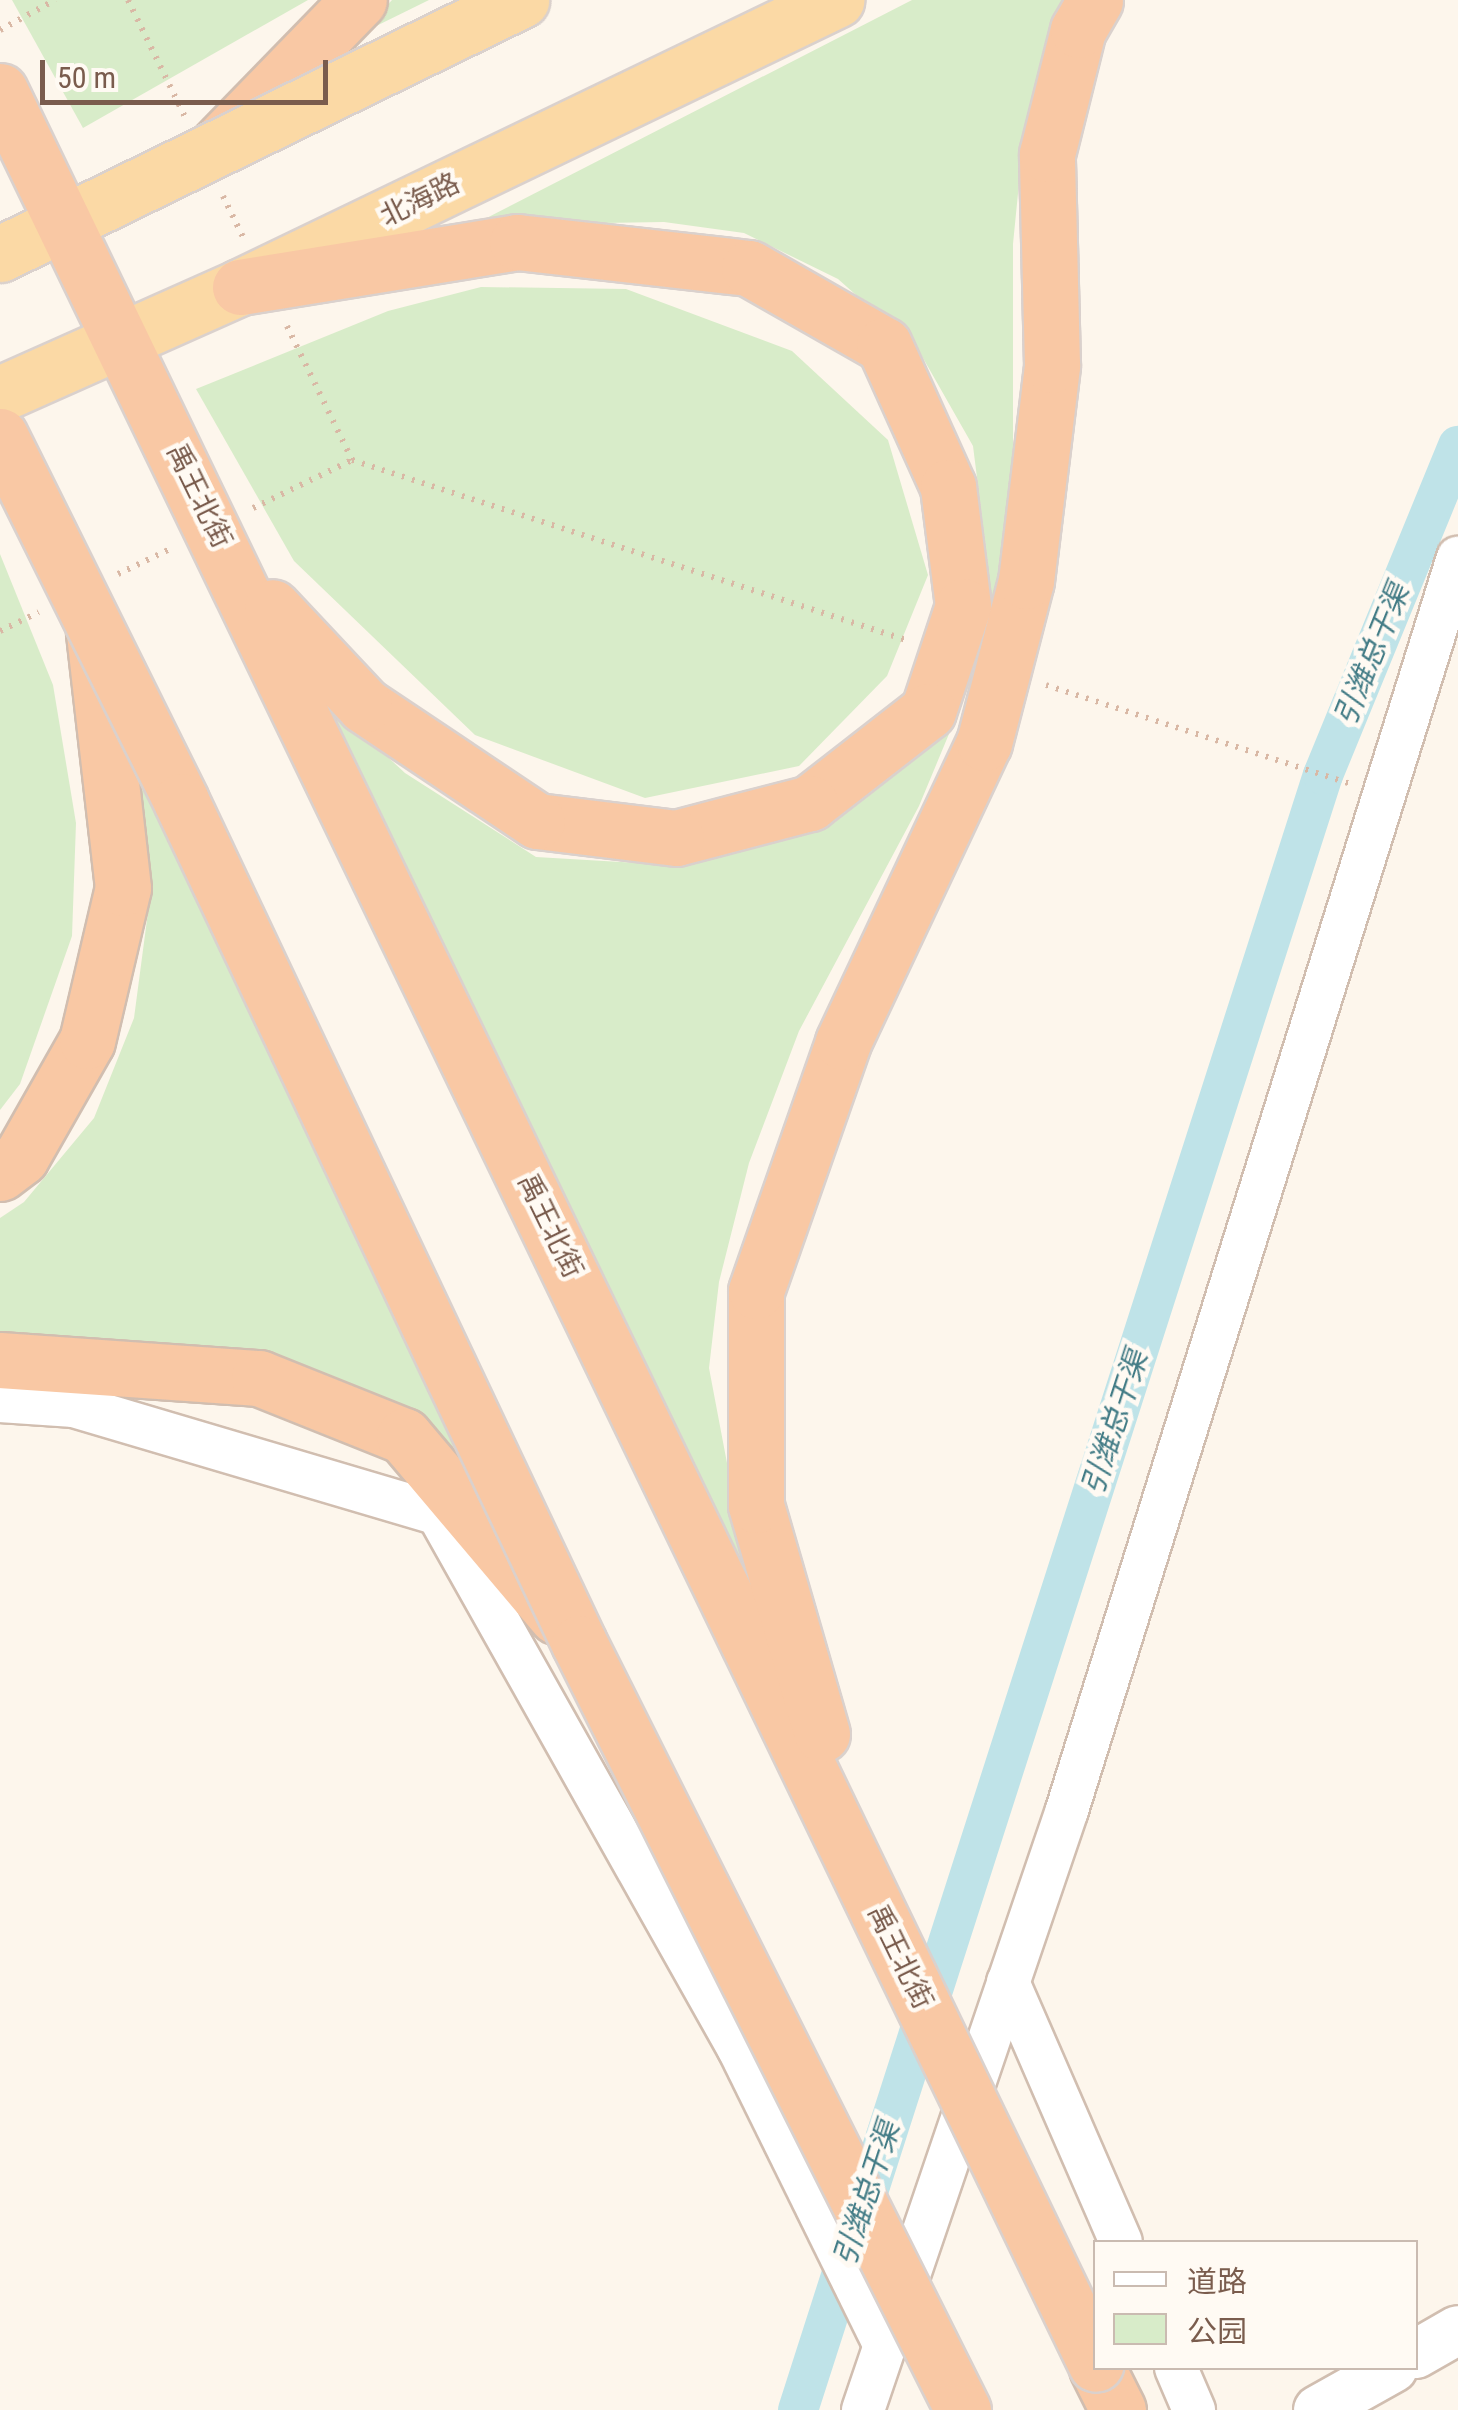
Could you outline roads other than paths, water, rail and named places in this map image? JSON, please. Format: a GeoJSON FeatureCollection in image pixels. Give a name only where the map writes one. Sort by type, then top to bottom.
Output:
{"type":"FeatureCollection","features":[{"type":"Feature","properties":{"kind":"highway"},"geometry":{"type":"LineString","coordinates":[[203,152],[359,0]]}},
{"type":"Feature","properties":{"kind":"highway"},"geometry":{"type":"LineString","coordinates":[[866,1886],[756,1505],[756,1290],[843,1042],[984,743],[1026,581],[1052,366],[1047,154],[1078,30],[1095,0]]}},
{"type":"Feature","properties":{"kind":"highway","name":"禹王北街"},"geometry":{"type":"LineString","coordinates":[[0,92],[235,568],[1093,2360]]}},
{"type":"Feature","properties":{"kind":"highway"},"geometry":{"type":"LineString","coordinates":[[235,568],[364,704],[537,821],[676,838],[810,803],[928,711],[963,606],[948,487],[884,345],[750,268],[517,242],[244,267]]}},
{"type":"Feature","properties":{"kind":"highway"},"geometry":{"type":"LineString","coordinates":[[0,436],[579,1643],[963,2410]]}},
{"type":"Feature","properties":{"kind":"highway"},"geometry":{"type":"LineString","coordinates":[[0,1173],[21,1157],[87,1042],[122,888],[94,632]]}},
{"type":"Feature","properties":{"kind":"highway"},"geometry":{"type":"LineString","coordinates":[[0,1360],[258,1378],[404,1436],[579,1643]]}},
{"type":"Feature","properties":{"kind":"highway","name":"禹王北街"},"geometry":{"type":"LineString","coordinates":[[1098,2370],[1118,2410]]}},
{"type":"Feature","properties":{"kind":"main road"},"geometry":{"type":"LineString","coordinates":[[0,254],[522,0]]}},
{"type":"Feature","properties":{"kind":"main road","name":"北海路"},"geometry":{"type":"LineString","coordinates":[[0,394],[244,267],[836,0]]}},
{"type":"Feature","properties":{"kind":"main road"},"geometry":{"type":"LineString","coordinates":[[1418,2353],[1458,2330]]}},
{"type":"Feature","properties":{"kind":"main road"},"geometry":{"type":"LineString","coordinates":[[1318,2410],[1389,2370]]}},
{"type":"Feature","properties":{"kind":"street"},"geometry":{"type":"LineString","coordinates":[[863,2410],[1008,1982],[1458,558]]}},
{"type":"Feature","properties":{"kind":"street"},"geometry":{"type":"LineString","coordinates":[[0,1401],[74,1406],[438,1514],[739,2049],[884,2345]]}},
{"type":"Feature","properties":{"kind":"street"},"geometry":{"type":"LineString","coordinates":[[1008,1982],[1120,2240]]}},
{"type":"Feature","properties":{"kind":"street"},"geometry":{"type":"LineString","coordinates":[[1177,2370],[1194,2410]]}},
{"type":"Feature","properties":{"kind":"waterway","name":"引潍总干渠"},"geometry":{"type":"LineString","coordinates":[[798,2410],[1323,775],[1458,446]]}}]}
